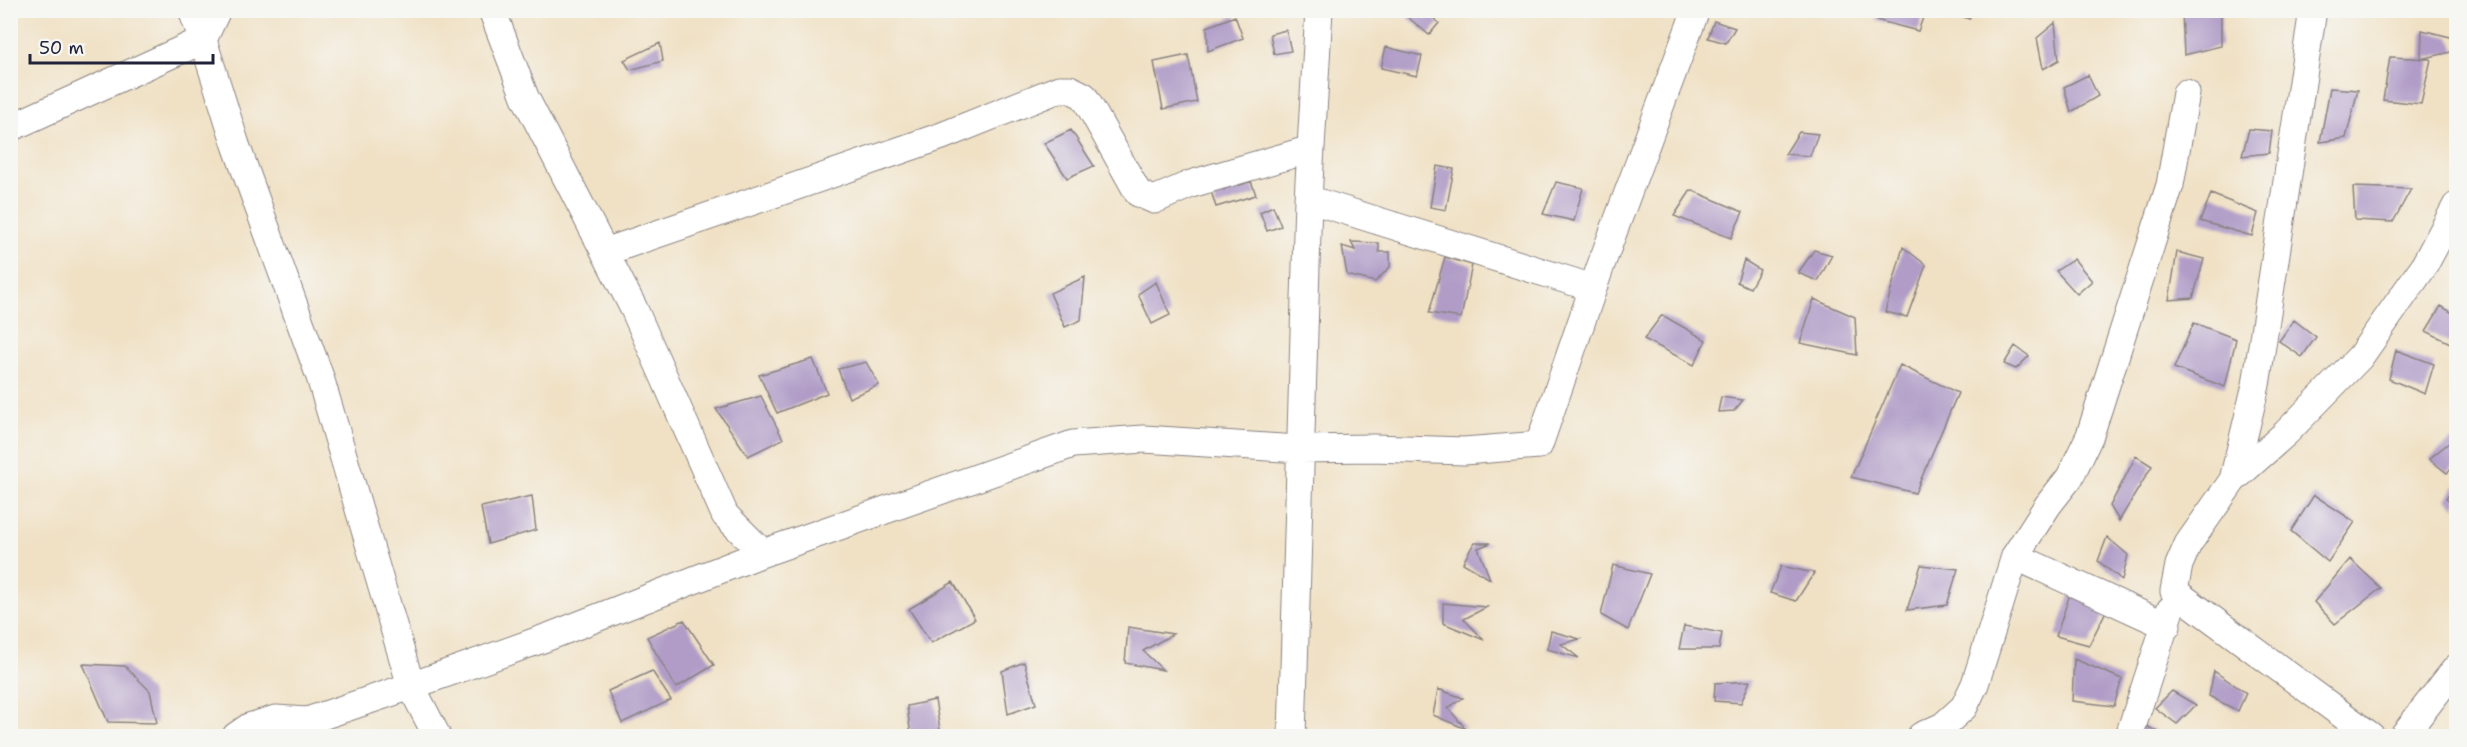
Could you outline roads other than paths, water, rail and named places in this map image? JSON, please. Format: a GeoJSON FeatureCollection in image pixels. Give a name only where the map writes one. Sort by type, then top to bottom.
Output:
{"type":"FeatureCollection","features":[{"type":"Feature","properties":{"kind":"street"},"geometry":{"type":"LineString","coordinates":[[492,10],[525,97],[634,309],[725,515],[763,553]]}},
{"type":"Feature","properties":{"kind":"street"},"geometry":{"type":"LineString","coordinates":[[1292,736],[1308,199],[1319,10]]}},
{"type":"Feature","properties":{"kind":"street"},"geometry":{"type":"LineString","coordinates":[[236,736],[249,727],[276,719],[307,721],[411,686],[548,637],[763,553],[1073,444],[1144,439],[1299,449],[1373,448],[1464,452],[1539,446],[1593,288],[1696,10]]}},
{"type":"Feature","properties":{"kind":"street"},"geometry":{"type":"LineString","coordinates":[[2232,480],[2256,385],[2313,10]]}},
{"type":"Feature","properties":{"kind":"street"},"geometry":{"type":"LineString","coordinates":[[10,128],[213,17],[236,145],[320,377],[411,686],[436,736]]}},
{"type":"Feature","properties":{"kind":"street"},"geometry":{"type":"LineString","coordinates":[[605,252],[942,136],[1059,89],[1070,89],[1084,96],[1138,193],[1154,200],[1191,184],[1311,149]]}},
{"type":"Feature","properties":{"kind":"street"},"geometry":{"type":"LineString","coordinates":[[1921,736],[1943,726],[1964,707],[1975,684],[2015,556],[2048,505],[2070,477],[2090,435],[2144,273],[2170,185],[2186,93]]}},
{"type":"Feature","properties":{"kind":"street"},"geometry":{"type":"LineString","coordinates":[[1308,199],[1593,288]]}},
{"type":"Feature","properties":{"kind":"street"},"geometry":{"type":"LineString","coordinates":[[2129,736],[2167,626],[2179,565],[2188,544],[2232,480],[2286,433],[2360,357],[2424,266],[2457,206]]}},
{"type":"Feature","properties":{"kind":"street"},"geometry":{"type":"LineString","coordinates":[[725,515],[725,568]]}},
{"type":"Feature","properties":{"kind":"street"},"geometry":{"type":"LineString","coordinates":[[2015,556],[2167,626]]}},
{"type":"Feature","properties":{"kind":"street"},"geometry":{"type":"LineString","coordinates":[[2174,591],[2371,736]]}},
{"type":"Feature","properties":{"kind":"street"},"geometry":{"type":"LineString","coordinates":[[2403,736],[2457,668]]}}]}
